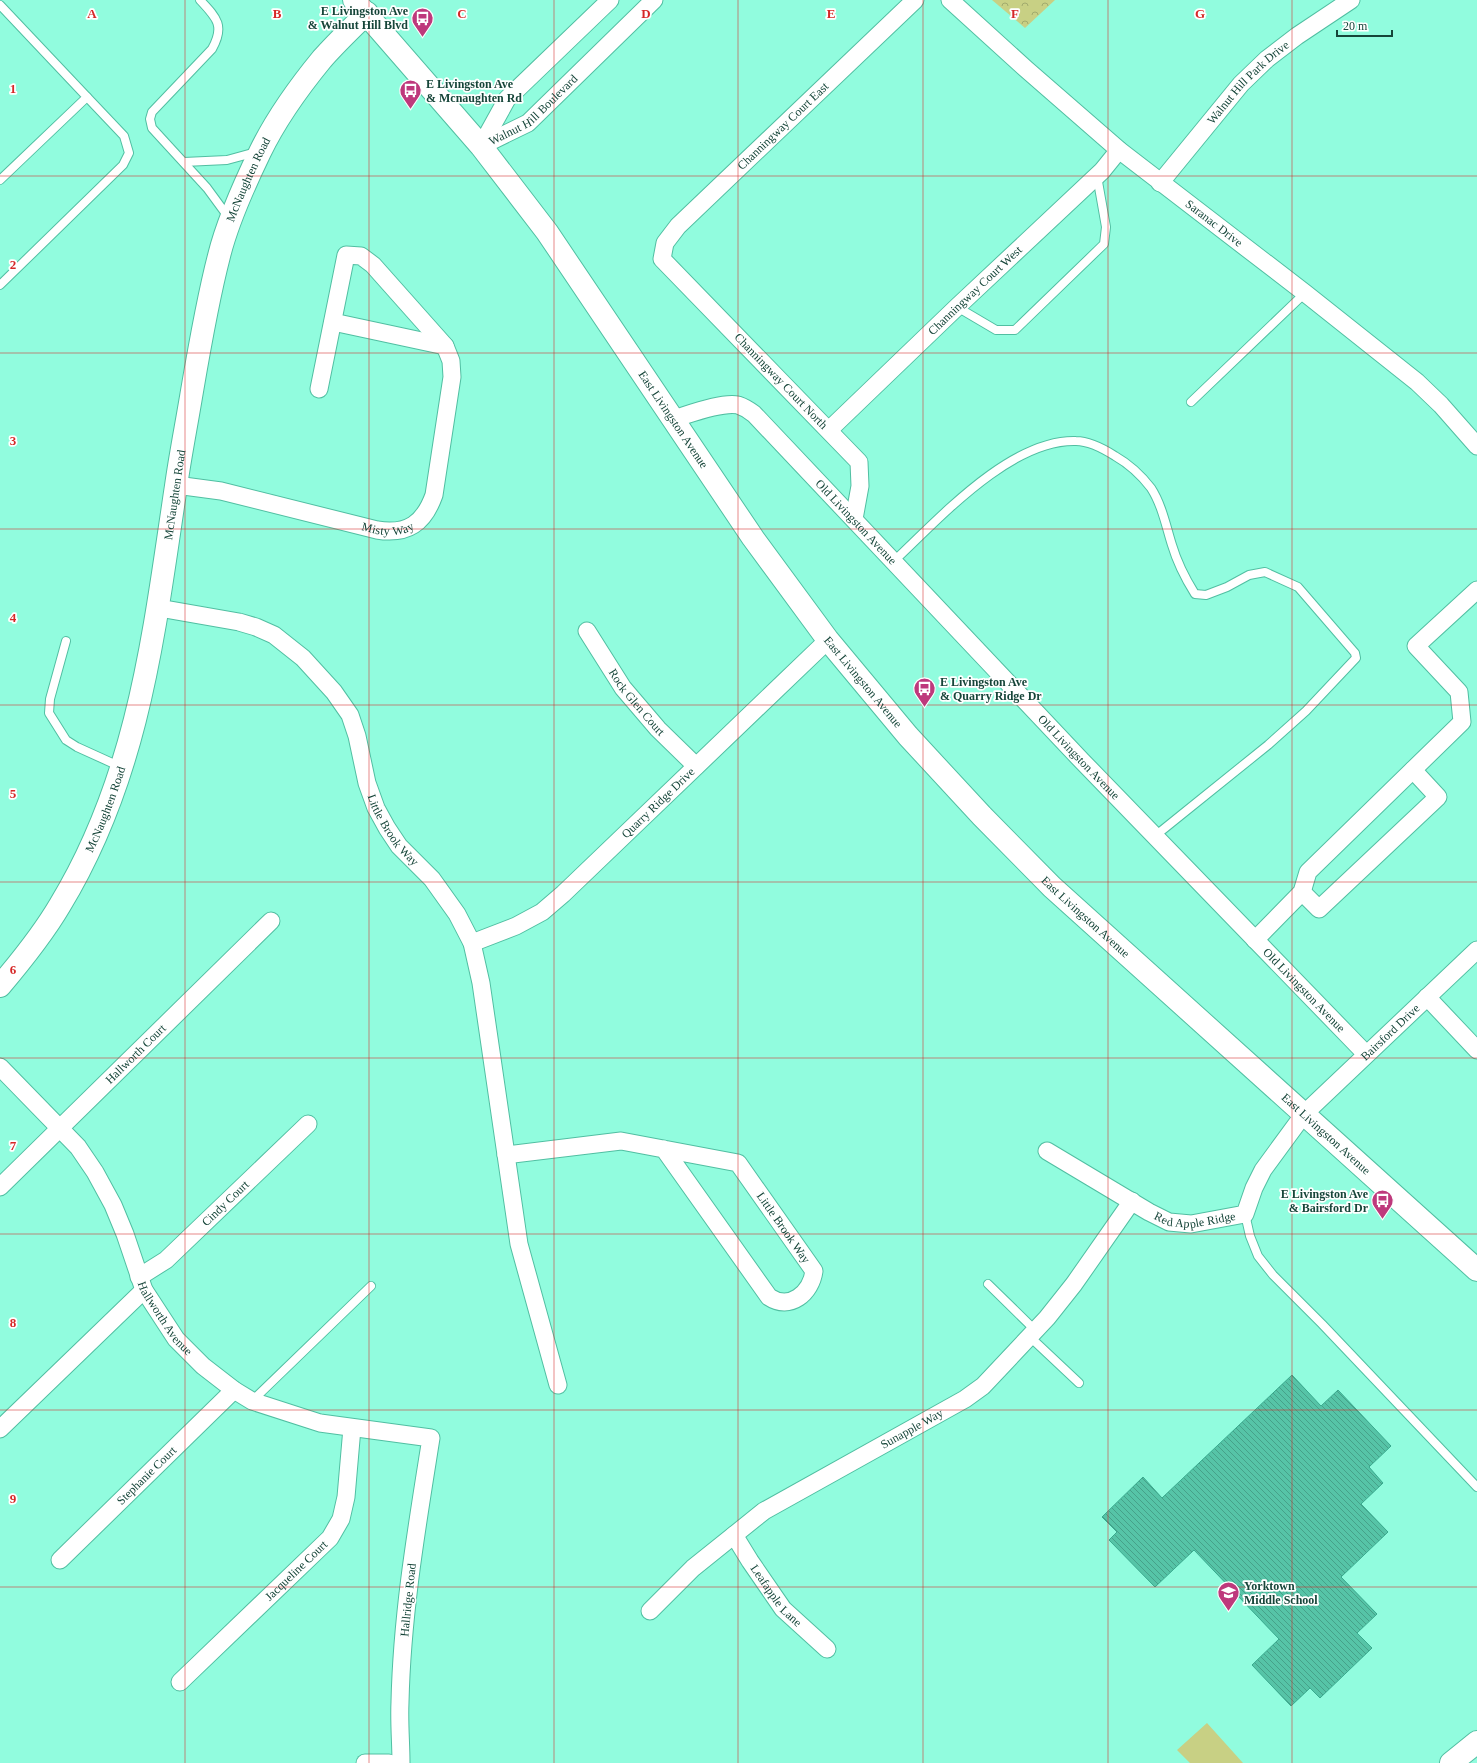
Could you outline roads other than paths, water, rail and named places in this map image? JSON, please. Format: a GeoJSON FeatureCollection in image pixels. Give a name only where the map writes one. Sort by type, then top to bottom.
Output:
{"type":"FeatureCollection","features":[{"type":"Feature","properties":{"kind":"main road","name":"East Livingston Avenue"},"geometry":{"type":"LineString","coordinates":[[361,7],[481,146],[551,238],[753,538],[828,640],[913,742],[982,816],[1047,882],[1477,1270]]}},
{"type":"Feature","properties":{"kind":"main road","name":"McNaughten Road"},"geometry":{"type":"LineString","coordinates":[[0,986],[36,941],[60,905],[91,847],[122,767],[144,683],[159,608],[176,485],[202,337],[219,254],[231,220],[261,151],[298,90],[361,7]]}},
{"type":"Feature","properties":{"kind":"main road"},"geometry":{"type":"LineString","coordinates":[[1451,1763],[1477,1742]]}},
{"type":"Feature","properties":{"kind":"street","name":"Walnut Hill Boulevard"},"geometry":{"type":"LineString","coordinates":[[481,146],[507,99],[610,0]]}},
{"type":"Feature","properties":{"kind":"street","name":"Walnut Hill Boulevard"},"geometry":{"type":"LineString","coordinates":[[481,146],[528,123],[654,0]]}},
{"type":"Feature","properties":{"kind":"street","name":"Channingway Court East"},"geometry":{"type":"LineString","coordinates":[[662,259],[665,243],[678,226],[915,0]]}},
{"type":"Feature","properties":{"kind":"street","name":"Saranac Drive"},"geometry":{"type":"LineString","coordinates":[[950,0],[1119,150],[1305,293],[1417,382],[1441,405],[1477,446]]}},
{"type":"Feature","properties":{"kind":"street","name":"Walnut Hill Park Drive"},"geometry":{"type":"LineString","coordinates":[[1160,183],[1241,84],[1267,59],[1296,36],[1351,0]]}},
{"type":"Feature","properties":{"kind":"street","name":"Channingway Court West"},"geometry":{"type":"LineString","coordinates":[[829,430],[957,307],[1097,176],[1119,150]]}},
{"type":"Feature","properties":{"kind":"street","name":"Misty Way"},"geometry":{"type":"LineString","coordinates":[[176,485],[221,491],[377,530],[390,532],[414,526],[430,507],[434,495],[452,377],[452,361],[445,346],[373,265],[361,256],[346,255],[319,389]]}},
{"type":"Feature","properties":{"kind":"street","name":"Channingway Court North"},"geometry":{"type":"LineString","coordinates":[[662,259],[859,462],[860,486],[854,519]]}},
{"type":"Feature","properties":{"kind":"street"},"geometry":{"type":"LineString","coordinates":[[333,322],[445,346]]}},
{"type":"Feature","properties":{"kind":"street","name":"Old Livingston Avenue"},"geometry":{"type":"LineString","coordinates":[[674,419],[728,405],[737,405],[746,408],[754,414],[1155,836],[1366,1054]]}},
{"type":"Feature","properties":{"kind":"street"},"geometry":{"type":"LineString","coordinates":[[1255,940],[1302,892],[1308,872],[1462,722],[1459,692],[1416,646],[1477,590]]}},
{"type":"Feature","properties":{"kind":"street","name":"Little Brook Way"},"geometry":{"type":"LineString","coordinates":[[159,608],[239,622],[256,627],[274,635],[308,664],[334,692],[350,715],[357,736],[367,783],[376,808],[387,828],[399,846],[432,879],[446,897],[472,943],[481,983],[519,1244],[558,1385]]}},
{"type":"Feature","properties":{"kind":"street","name":"Rock Glen Court"},"geometry":{"type":"LineString","coordinates":[[587,631],[623,688],[658,729],[696,766]]}},
{"type":"Feature","properties":{"kind":"street","name":"Quarry Ridge Drive"},"geometry":{"type":"LineString","coordinates":[[472,943],[516,926],[542,912],[563,894],[828,640]]}},
{"type":"Feature","properties":{"kind":"street"},"geometry":{"type":"LineString","coordinates":[[1302,892],[1319,909],[1438,796],[1413,770]]}},
{"type":"Feature","properties":{"kind":"street","name":"Hallworth Court"},"geometry":{"type":"LineString","coordinates":[[0,1187],[271,921]]}},
{"type":"Feature","properties":{"kind":"street","name":"Bairsford Drive"},"geometry":{"type":"LineString","coordinates":[[1304,1114],[1477,950]]}},
{"type":"Feature","properties":{"kind":"street"},"geometry":{"type":"LineString","coordinates":[[1427,997],[1477,1050]]}},
{"type":"Feature","properties":{"kind":"street","name":"Hallworth Avenue"},"geometry":{"type":"LineString","coordinates":[[0,1067],[78,1147],[91,1166],[113,1205],[142,1283],[176,1339],[203,1366],[234,1390],[252,1401],[320,1423],[431,1438]]}},
{"type":"Feature","properties":{"kind":"street","name":"Red Apple Ridge"},"geometry":{"type":"LineString","coordinates":[[1047,1151],[1169,1222],[1191,1224],[1245,1214],[1254,1188],[1263,1170],[1304,1114]]}},
{"type":"Feature","properties":{"kind":"street","name":"Cindy Court"},"geometry":{"type":"LineString","coordinates":[[0,1429],[142,1283],[308,1124]]}},
{"type":"Feature","properties":{"kind":"street","name":"Little Brook Way"},"geometry":{"type":"LineString","coordinates":[[506,1155],[621,1141],[664,1149],[738,1163],[814,1271],[813,1281],[807,1290],[797,1298],[785,1302],[776,1302],[769,1297],[664,1149]]}},
{"type":"Feature","properties":{"kind":"street","name":"Sunapple Way"},"geometry":{"type":"LineString","coordinates":[[650,1611],[693,1568],[764,1511],[965,1399],[983,1386],[1032,1333],[1074,1284],[1132,1201]]}},
{"type":"Feature","properties":{"kind":"street","name":"Stephanie Court"},"geometry":{"type":"LineString","coordinates":[[60,1560],[234,1390]]}},
{"type":"Feature","properties":{"kind":"street","name":"Jacqueline Court"},"geometry":{"type":"LineString","coordinates":[[180,1682],[330,1538],[341,1519],[346,1497],[352,1428]]}},
{"type":"Feature","properties":{"kind":"street","name":"Hallridge Road"},"geometry":{"type":"LineString","coordinates":[[401,1763],[400,1703],[405,1622],[413,1548],[431,1438]]}},
{"type":"Feature","properties":{"kind":"street","name":"Leafapple Lane"},"geometry":{"type":"LineString","coordinates":[[734,1535],[750,1561],[783,1608],[827,1649]]}},
{"type":"Feature","properties":{"kind":"street"},"geometry":{"type":"LineString","coordinates":[[364,1763],[389,1763]]}},
{"type":"Feature","properties":{"kind":"lane"},"geometry":{"type":"LineString","coordinates":[[200,0],[213,14],[219,27],[218,38],[212,49],[152,112],[150,119],[152,128],[207,188],[231,220]]}},
{"type":"Feature","properties":{"kind":"lane"},"geometry":{"type":"LineString","coordinates":[[0,5],[124,136],[129,153],[123,165],[0,285]]}},
{"type":"Feature","properties":{"kind":"lane"},"geometry":{"type":"LineString","coordinates":[[0,180],[87,97]]}},
{"type":"Feature","properties":{"kind":"lane"},"geometry":{"type":"LineString","coordinates":[[184,162],[228,160],[261,151]]}},
{"type":"Feature","properties":{"kind":"lane"},"geometry":{"type":"LineString","coordinates":[[957,307],[996,330],[1015,330],[1104,244],[1106,226],[1097,176]]}},
{"type":"Feature","properties":{"kind":"lane"},"geometry":{"type":"LineString","coordinates":[[1191,402],[1305,293]]}},
{"type":"Feature","properties":{"kind":"lane"},"geometry":{"type":"LineString","coordinates":[[893,562],[967,493],[1003,465],[1045,445],[1076,440],[1103,448],[1129,464],[1151,488],[1163,513],[1172,546],[1184,578],[1195,594],[1206,594],[1227,587],[1249,575],[1265,572],[1298,587],[1355,653],[1356,658],[1306,711],[1268,745],[1155,836]]}},
{"type":"Feature","properties":{"kind":"lane"},"geometry":{"type":"LineString","coordinates":[[66,641],[50,699],[49,713],[66,740],[77,747],[122,767]]}},
{"type":"Feature","properties":{"kind":"lane"},"geometry":{"type":"LineString","coordinates":[[1245,1214],[1250,1236],[1258,1256],[1273,1275],[1322,1324],[1477,1487]]}},
{"type":"Feature","properties":{"kind":"lane"},"geometry":{"type":"LineString","coordinates":[[988,1284],[1079,1383]]}},
{"type":"Feature","properties":{"kind":"lane"},"geometry":{"type":"LineString","coordinates":[[252,1401],[371,1286]]}},
{"type":"Feature","properties":{"kind":"place","name":"E Livingston Ave & Walnut Hill Blvd"},"geometry":{"type":"Point","coordinates":[423,38]}},
{"type":"Feature","properties":{"kind":"place","name":"E Livingston Ave & Mcnaughten Rd"},"geometry":{"type":"Point","coordinates":[411,110]}},
{"type":"Feature","properties":{"kind":"place","name":"E Livingston Ave & Quarry Ridge Dr"},"geometry":{"type":"Point","coordinates":[925,708]}},
{"type":"Feature","properties":{"kind":"place","name":"E Livingston Ave & Bairsford Dr"},"geometry":{"type":"Point","coordinates":[1383,1220]}},
{"type":"Feature","properties":{"kind":"place","name":"Yorktown Middle School"},"geometry":{"type":"Point","coordinates":[1229,1612]}}]}
